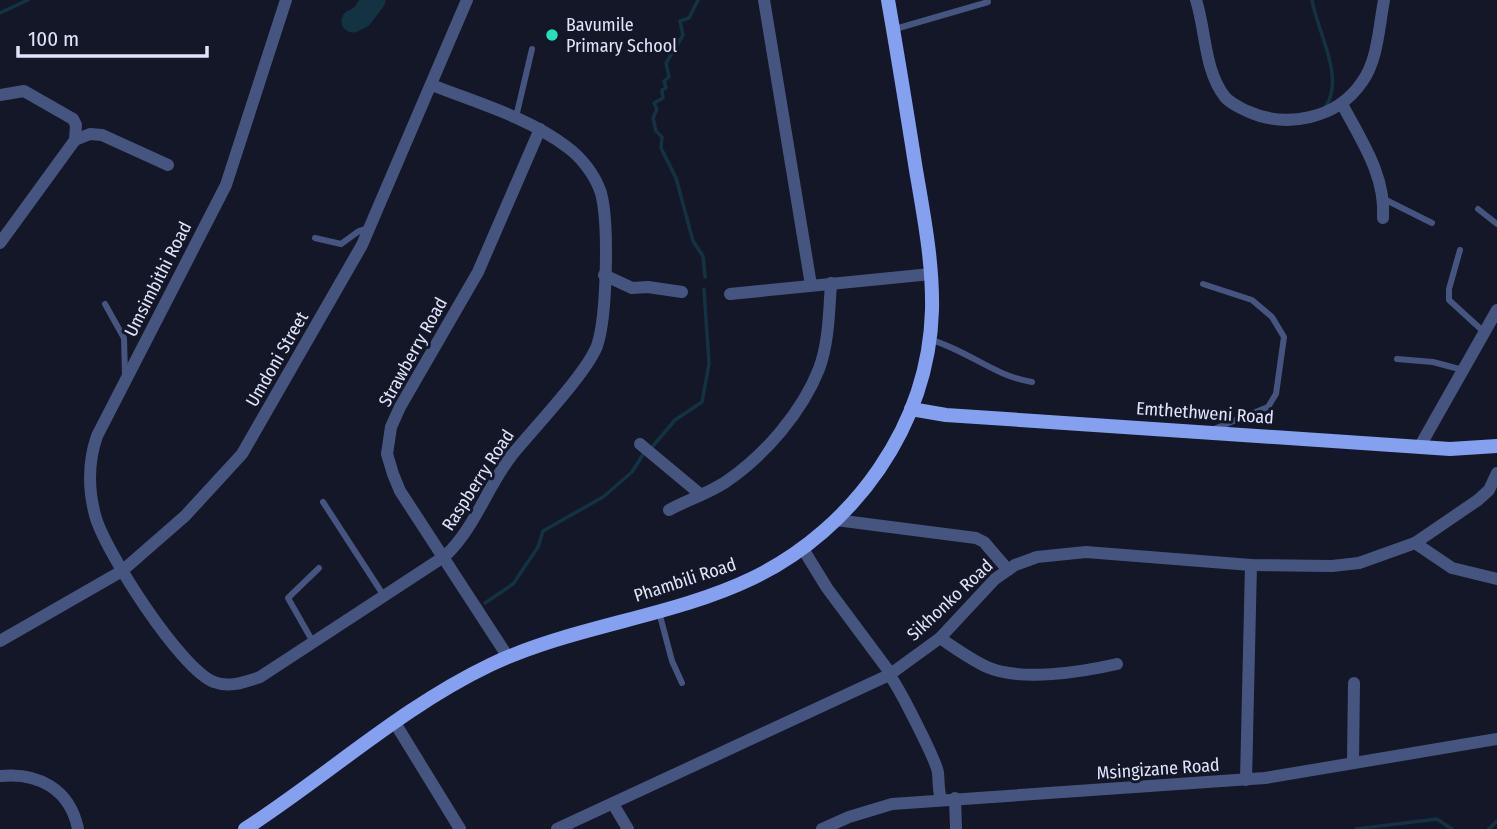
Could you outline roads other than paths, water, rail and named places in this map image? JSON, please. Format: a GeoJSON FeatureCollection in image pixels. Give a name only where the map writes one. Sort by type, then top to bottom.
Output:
{"type":"FeatureCollection","features":[{"type":"Feature","properties":{"kind":"street","name":"Umsimbithi Road"},"geometry":{"type":"LineString","coordinates":[[122,571],[95,517],[89,471],[97,436],[226,185],[286,0]]}},
{"type":"Feature","properties":{"kind":"street","name":"Umdoni Street"},"geometry":{"type":"LineString","coordinates":[[0,641],[122,571],[185,516],[242,454],[370,228],[467,0]]}},
{"type":"Feature","properties":{"kind":"street"},"geometry":{"type":"LineString","coordinates":[[764,0],[811,285]]}},
{"type":"Feature","properties":{"kind":"street","name":"Phambili Road"},"geometry":{"type":"LineString","coordinates":[[245,829],[395,723],[444,691],[508,657],[554,640],[702,598],[752,579],[803,549],[836,520],[874,477],[911,409],[929,340],[931,274],[888,0]]}},
{"type":"Feature","properties":{"kind":"street"},"geometry":{"type":"LineString","coordinates":[[1196,0],[1212,71],[1226,98],[1234,105],[1279,121],[1322,114],[1342,104],[1362,82],[1372,63],[1384,0]]}},
{"type":"Feature","properties":{"kind":"street","name":"Raspberry Road"},"geometry":{"type":"LineString","coordinates":[[122,571],[199,675],[216,683],[239,684],[260,677],[445,556],[465,533],[510,457],[592,356],[601,327],[604,275],[601,194],[582,161],[540,129],[432,85]]}},
{"type":"Feature","properties":{"kind":"street"},"geometry":{"type":"LineString","coordinates":[[0,94],[24,91],[69,115],[76,125],[75,140]]}},
{"type":"Feature","properties":{"kind":"street"},"geometry":{"type":"LineString","coordinates":[[1342,104],[1376,169],[1384,200],[1383,218]]}},
{"type":"Feature","properties":{"kind":"street","name":"Strawberry Road"},"geometry":{"type":"LineString","coordinates":[[508,657],[445,556],[400,491],[387,454],[391,427],[478,272],[540,129]]}},
{"type":"Feature","properties":{"kind":"street"},"geometry":{"type":"LineString","coordinates":[[0,243],[75,140],[90,134],[102,135],[167,165]]}},
{"type":"Feature","properties":{"kind":"street"},"geometry":{"type":"LineString","coordinates":[[730,294],[931,274]]}},
{"type":"Feature","properties":{"kind":"street"},"geometry":{"type":"LineString","coordinates":[[604,275],[632,288],[648,287],[682,292]]}},
{"type":"Feature","properties":{"kind":"street"},"geometry":{"type":"LineString","coordinates":[[669,510],[726,482],[751,462],[802,404],[819,369],[831,283]]}},
{"type":"Feature","properties":{"kind":"street"},"geometry":{"type":"LineString","coordinates":[[1420,446],[1497,310]]}},
{"type":"Feature","properties":{"kind":"street","name":"Emthethweni Road"},"geometry":{"type":"LineString","coordinates":[[911,409],[946,415],[1450,449],[1497,446]]}},
{"type":"Feature","properties":{"kind":"street"},"geometry":{"type":"LineString","coordinates":[[640,444],[700,494]]}},
{"type":"Feature","properties":{"kind":"street","name":"Sikhonko Road"},"geometry":{"type":"LineString","coordinates":[[557,829],[890,674],[940,638],[1008,570],[1037,556],[1086,552],[1251,565],[1332,566],[1359,563],[1415,543],[1478,500],[1489,490],[1497,473]]}},
{"type":"Feature","properties":{"kind":"street"},"geometry":{"type":"LineString","coordinates":[[836,520],[976,538],[985,542],[1008,570]]}},
{"type":"Feature","properties":{"kind":"street"},"geometry":{"type":"LineString","coordinates":[[1415,543],[1452,568],[1497,579]]}},
{"type":"Feature","properties":{"kind":"street"},"geometry":{"type":"LineString","coordinates":[[803,549],[827,588],[900,689],[938,771],[937,786],[941,799]]}},
{"type":"Feature","properties":{"kind":"street"},"geometry":{"type":"LineString","coordinates":[[1246,780],[1251,565]]}},
{"type":"Feature","properties":{"kind":"street"},"geometry":{"type":"LineString","coordinates":[[940,638],[988,667],[1003,672],[1077,671],[1118,664]]}},
{"type":"Feature","properties":{"kind":"street"},"geometry":{"type":"LineString","coordinates":[[1353,763],[1354,683]]}},
{"type":"Feature","properties":{"kind":"street"},"geometry":{"type":"LineString","coordinates":[[395,723],[460,829]]}},
{"type":"Feature","properties":{"kind":"street","name":"Msingizane Road"},"geometry":{"type":"LineString","coordinates":[[822,829],[849,817],[892,804],[1246,780],[1497,739]]}},
{"type":"Feature","properties":{"kind":"street"},"geometry":{"type":"LineString","coordinates":[[0,776],[34,777],[54,787],[69,804],[78,829]]}},
{"type":"Feature","properties":{"kind":"street"},"geometry":{"type":"LineString","coordinates":[[955,799],[956,829]]}},
{"type":"Feature","properties":{"kind":"street"},"geometry":{"type":"LineString","coordinates":[[613,804],[628,829]]}},
{"type":"Feature","properties":{"kind":"lane"},"geometry":{"type":"LineString","coordinates":[[893,30],[988,2]]}},
{"type":"Feature","properties":{"kind":"lane"},"geometry":{"type":"LineString","coordinates":[[515,119],[531,49]]}},
{"type":"Feature","properties":{"kind":"lane"},"geometry":{"type":"LineString","coordinates":[[1384,200],[1432,223]]}},
{"type":"Feature","properties":{"kind":"lane"},"geometry":{"type":"LineString","coordinates":[[1478,209],[1497,224]]}},
{"type":"Feature","properties":{"kind":"lane"},"geometry":{"type":"LineString","coordinates":[[315,238],[341,244],[359,231],[370,228]]}},
{"type":"Feature","properties":{"kind":"lane"},"geometry":{"type":"LineString","coordinates":[[1460,250],[1449,289],[1449,300],[1485,332]]}},
{"type":"Feature","properties":{"kind":"lane"},"geometry":{"type":"LineString","coordinates":[[1203,284],[1252,300],[1272,317],[1284,337],[1276,394],[1268,407],[1206,432]]}},
{"type":"Feature","properties":{"kind":"lane"},"geometry":{"type":"LineString","coordinates":[[105,304],[124,338],[125,382]]}},
{"type":"Feature","properties":{"kind":"lane"},"geometry":{"type":"LineString","coordinates":[[929,340],[950,347],[1002,375],[1032,382]]}},
{"type":"Feature","properties":{"kind":"lane"},"geometry":{"type":"LineString","coordinates":[[1397,359],[1433,362],[1463,370]]}},
{"type":"Feature","properties":{"kind":"lane"},"geometry":{"type":"LineString","coordinates":[[324,502],[384,596]]}},
{"type":"Feature","properties":{"kind":"lane"},"geometry":{"type":"LineString","coordinates":[[313,642],[288,598],[319,568]]}},
{"type":"Feature","properties":{"kind":"lane"},"geometry":{"type":"LineString","coordinates":[[659,611],[672,661],[682,684]]}},
{"type":"Feature","properties":{"kind":"waterway"},"geometry":{"type":"LineString","coordinates":[[0,13],[28,0]]}},
{"type":"Feature","properties":{"kind":"waterway"},"geometry":{"type":"LineString","coordinates":[[353,21],[361,17],[374,0]]}},
{"type":"Feature","properties":{"kind":"waterway"},"geometry":{"type":"LineString","coordinates":[[698,0],[689,18],[680,21],[683,35],[666,63],[669,77],[664,81],[666,88],[662,90],[663,98],[654,103],[657,109],[653,118],[656,131],[662,137],[661,148],[676,178],[693,241],[703,256],[705,277]]}},
{"type":"Feature","properties":{"kind":"waterway"},"geometry":{"type":"LineString","coordinates":[[1312,0],[1328,54],[1333,82],[1326,106]]}},
{"type":"Feature","properties":{"kind":"waterway"},"geometry":{"type":"LineString","coordinates":[[653,446],[675,420],[702,402],[709,364],[704,289]]}},
{"type":"Feature","properties":{"kind":"waterway"},"geometry":{"type":"LineString","coordinates":[[485,603],[513,584],[538,547],[543,531],[603,497],[632,472],[644,453]]}},
{"type":"Feature","properties":{"kind":"waterway"},"geometry":{"type":"LineString","coordinates":[[1356,829],[1437,819],[1452,829]]}},
{"type":"Feature","properties":{"kind":"waterway"},"geometry":{"type":"LineString","coordinates":[[1489,829],[1497,821]]}},
{"type":"Feature","properties":{"kind":"place","name":"Bavumile Primary School"},"geometry":{"type":"Point","coordinates":[552,35]}}]}
